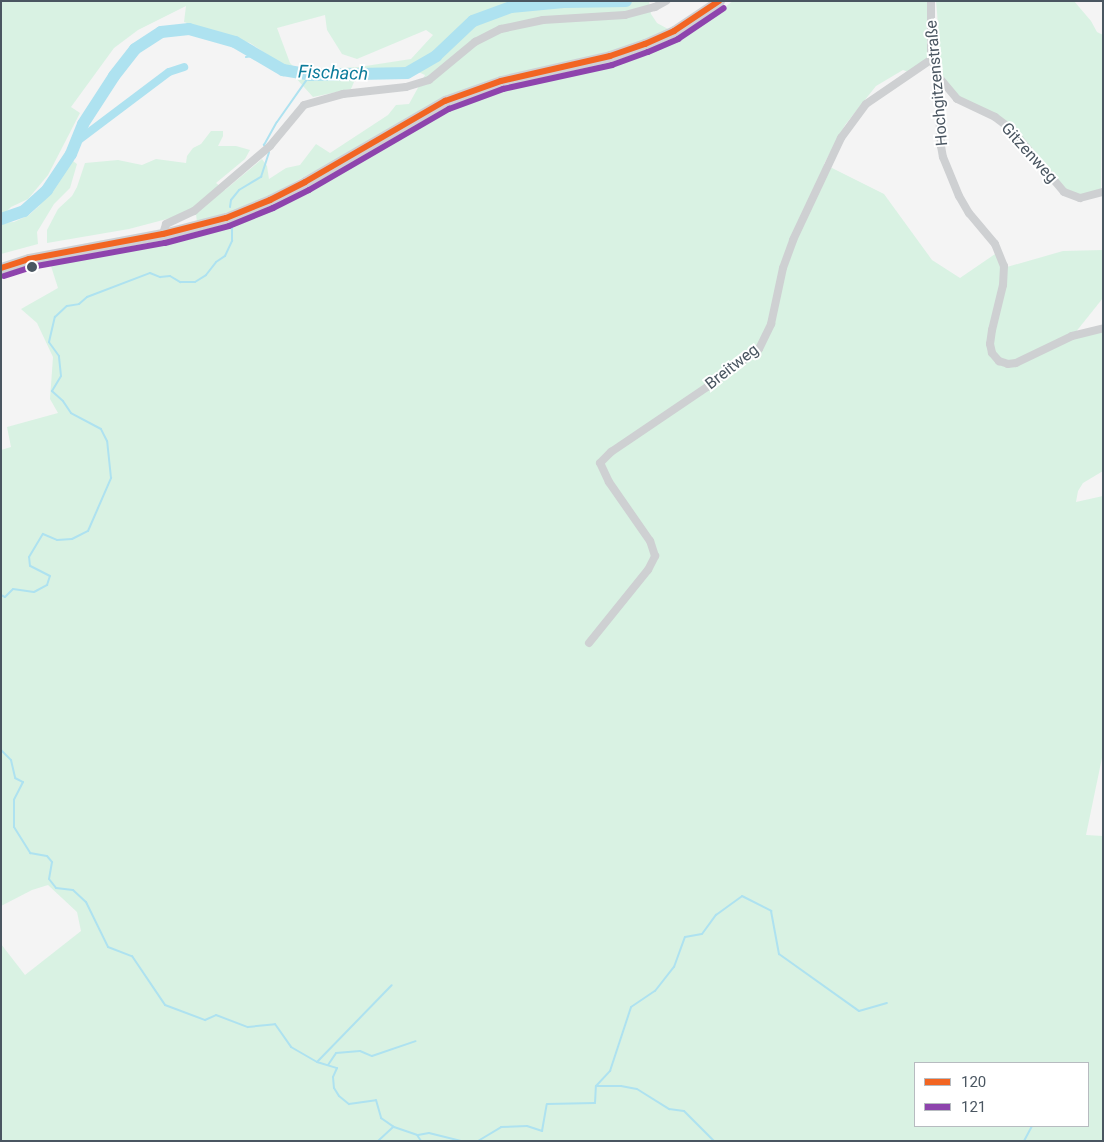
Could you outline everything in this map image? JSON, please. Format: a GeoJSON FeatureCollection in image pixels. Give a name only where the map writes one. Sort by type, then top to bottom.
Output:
{"type":"FeatureCollection","features":[{"type":"Feature","properties":{"kind":"main road"},"geometry":{"type":"LineString","coordinates":[[1,268],[29,259],[163,234],[226,218],[270,200],[445,101],[492,84],[610,56],[645,44],[674,31],[719,1]]}},
{"type":"Feature","properties":{"kind":"street"},"geometry":{"type":"LineString","coordinates":[[163,234],[166,224],[194,211],[270,146],[304,105],[343,94],[406,87],[429,80],[475,42],[501,29],[543,20],[625,15],[655,7],[666,1]]}},
{"type":"Feature","properties":{"kind":"street","name":"Hochgitzenstraße"},"geometry":{"type":"LineString","coordinates":[[931,1],[932,60],[937,75],[940,146],[943,157],[959,196],[969,213],[995,244],[1004,266],[1003,284],[990,344],[992,353],[999,361],[1016,364],[1072,336],[1103,328]]}},
{"type":"Feature","properties":{"kind":"street","name":"Breitweg"},"geometry":{"type":"LineString","coordinates":[[589,643],[648,570],[654,556],[650,541],[609,482],[600,463],[611,452],[759,349],[769,332],[783,268],[793,240],[841,138],[866,104],[932,60]]}},
{"type":"Feature","properties":{"kind":"street","name":"Gitzenweg"},"geometry":{"type":"LineString","coordinates":[[937,75],[951,93],[963,103],[995,117],[1011,129],[1064,192],[1080,198],[1103,192]]}},
{"type":"Feature","properties":{"kind":"green space"},"geometry":{"type":"Polygon","coordinates":[[[1,1],[649,1],[651,14],[657,23],[668,29],[678,42],[733,1],[931,1],[931,53],[928,59],[911,73],[903,70],[876,86],[845,125],[824,164],[884,194],[932,260],[960,278],[998,252],[1003,273],[988,344],[1006,365],[1077,336],[1103,329],[1103,471],[1083,483],[1078,491],[1076,502],[1103,496],[1103,753],[1086,835],[1103,836],[1103,1141],[1,1141],[1,944],[25,975],[81,931],[77,912],[48,885],[32,890],[1,906],[1,450],[11,447],[7,427],[58,413],[50,399],[53,357],[37,323],[21,309],[58,288],[50,263],[57,257],[223,224],[300,193],[309,187],[323,184],[326,178],[324,166],[254,204],[197,222],[196,214],[182,215],[129,229],[47,243],[47,230],[58,209],[72,196],[85,163],[118,160],[142,165],[156,159],[186,163],[187,156],[193,148],[201,144],[211,131],[223,131],[223,136],[218,146],[236,146],[250,150],[245,159],[216,183],[225,190],[262,159],[267,166],[269,179],[286,168],[300,165],[316,144],[330,153],[388,115],[396,105],[409,104],[425,75],[407,67],[359,70],[351,89],[313,97],[285,66],[250,43],[184,22],[186,6],[138,30],[114,48],[71,107],[80,113],[48,175],[28,199],[11,207],[1,217],[1,1]],[[325,15],[277,28],[290,63],[297,70],[359,67],[411,59],[433,35],[426,30],[357,59],[342,54],[327,30],[325,15]]]}},
{"type":"Feature","properties":{"kind":"green space"},"geometry":{"type":"Polygon","coordinates":[[[936,1],[1074,1],[1091,21],[1097,32],[1103,35],[1101,189],[1083,195],[1069,193],[1009,124],[966,103],[944,81],[934,58],[939,36],[936,1]]]}},
{"type":"Feature","properties":{"kind":"green space"},"geometry":{"type":"Polygon","coordinates":[[[73,161],[77,164],[70,188],[54,204],[37,232],[38,244],[1,254],[1,223],[14,222],[29,215],[39,206],[73,161]]]}},
{"type":"Feature","properties":{"kind":"green space"},"geometry":{"type":"Polygon","coordinates":[[[1103,250],[1103,298],[1075,333],[1018,359],[1009,361],[1000,358],[992,343],[1007,267],[1063,251],[1103,250]]]}},
{"type":"Feature","properties":{"kind":"waterway","name":"Fischach"},"geometry":{"type":"LineString","coordinates":[[1,219],[24,211],[47,190],[71,154],[83,124],[114,76],[135,49],[161,32],[189,29],[235,42],[283,70],[310,75],[407,73],[436,56],[473,21],[511,7],[564,2],[626,1]]}},
{"type":"Feature","properties":{"kind":"waterway","name":"Fischach"},"geometry":{"type":"LineString","coordinates":[[246,57],[261,55]]}},
{"type":"Feature","properties":{"kind":"waterway"},"geometry":{"type":"LineString","coordinates":[[76,142],[169,72],[184,67]]}},
{"type":"Feature","properties":{"kind":"waterway"},"geometry":{"type":"LineString","coordinates":[[266,148],[264,145],[277,122],[310,75]]}},
{"type":"Feature","properties":{"kind":"waterway"},"geometry":{"type":"LineString","coordinates":[[230,207],[231,200],[239,190],[261,177],[269,152]]}},
{"type":"Feature","properties":{"kind":"waterway"},"geometry":{"type":"LineString","coordinates":[[1,595],[5,597],[13,589],[34,592],[47,585],[50,576],[30,566],[29,557],[43,534],[57,540],[72,539],[88,531],[111,478],[107,441],[101,429],[71,413],[63,401],[52,391],[61,376],[59,356],[49,342],[55,317],[67,306],[79,304],[87,297],[150,273],[160,277],[170,276],[180,282],[195,282],[206,275],[216,262],[225,256],[232,241],[232,228]]}},
{"type":"Feature","properties":{"kind":"waterway"},"geometry":{"type":"LineString","coordinates":[[1,736],[1,743]]}},
{"type":"Feature","properties":{"kind":"waterway"},"geometry":{"type":"LineString","coordinates":[[1,750],[11,760],[15,778],[23,782],[14,800],[14,827],[30,853],[47,856],[52,862],[49,879],[56,888],[73,890],[86,902],[108,947],[132,956],[165,1005],[205,1020],[216,1015],[248,1027],[275,1024],[291,1047],[317,1062],[337,1068],[333,1077],[334,1088],[339,1096],[349,1104],[376,1100],[381,1118],[394,1127],[417,1135],[421,1141]]}},
{"type":"Feature","properties":{"kind":"waterway"},"geometry":{"type":"LineString","coordinates":[[478,1141],[501,1127],[527,1126],[542,1131],[547,1104],[595,1103],[596,1086],[610,1071],[631,1007],[655,991],[674,967],[685,937],[702,934],[716,915],[742,896],[771,911],[779,954],[859,1011],[887,1003]]}},
{"type":"Feature","properties":{"kind":"waterway"},"geometry":{"type":"LineString","coordinates":[[317,1062],[392,985]]}},
{"type":"Feature","properties":{"kind":"waterway"},"geometry":{"type":"LineString","coordinates":[[328,1065],[336,1053],[360,1051],[372,1056],[416,1041]]}},
{"type":"Feature","properties":{"kind":"waterway"},"geometry":{"type":"LineString","coordinates":[[597,1086],[621,1086],[637,1089],[669,1109],[684,1111],[714,1141]]}},
{"type":"Feature","properties":{"kind":"waterway"},"geometry":{"type":"LineString","coordinates":[[378,1141],[393,1127]]}},
{"type":"Feature","properties":{"kind":"waterway"},"geometry":{"type":"LineString","coordinates":[[1024,1141],[1031,1127]]}},
{"type":"Feature","properties":{"kind":"waterway"},"geometry":{"type":"LineString","coordinates":[[418,1135],[429,1133],[462,1141]]}},
{"type":"Feature","properties":{"kind":"transit line","name":"120"},"geometry":{"type":"LineString","coordinates":[[1,268],[29,259],[163,234],[226,218],[270,200],[305,182],[445,101],[501,81],[610,56],[645,44],[674,31],[719,1]]}},
{"type":"Feature","properties":{"kind":"transit line","name":"121"},"geometry":{"type":"LineString","coordinates":[[4,276],[31,267],[165,243],[229,226],[273,208],[309,190],[449,109],[503,89],[612,65],[648,52],[678,39],[724,8]]}}]}
